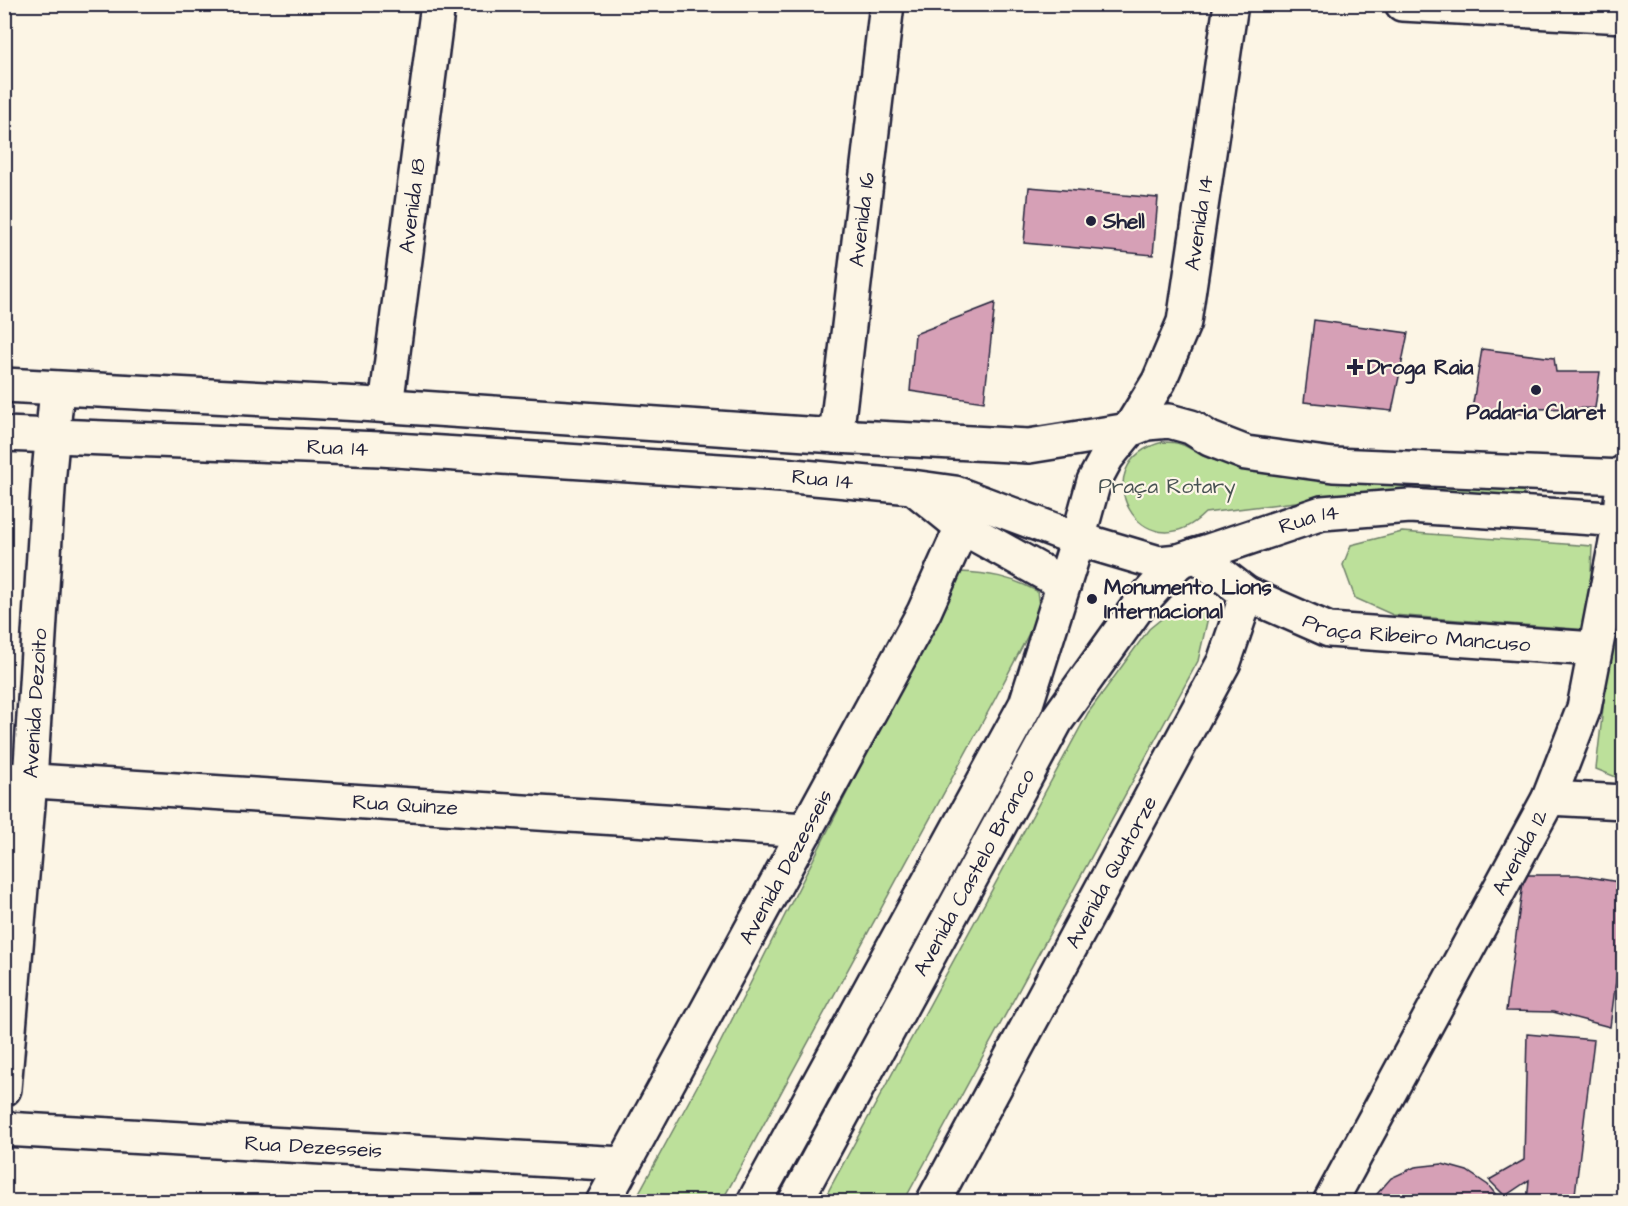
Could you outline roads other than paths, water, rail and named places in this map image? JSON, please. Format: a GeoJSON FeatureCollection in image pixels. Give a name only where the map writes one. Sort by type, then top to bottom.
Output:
{"type":"FeatureCollection","features":[{"type":"Feature","properties":{"kind":"street","name":"Avenida 18"},"geometry":{"type":"LineString","coordinates":[[386,406],[438,4]]}},
{"type":"Feature","properties":{"kind":"street","name":"Avenida 16"},"geometry":{"type":"LineString","coordinates":[[836,436],[887,4]]}},
{"type":"Feature","properties":{"kind":"street","name":"Avenida 14"},"geometry":{"type":"LineString","coordinates":[[1078,539],[1094,481],[1107,457],[1129,430],[1159,381],[1184,322],[1231,4]]}},
{"type":"Feature","properties":{"kind":"street"},"geometry":{"type":"LineString","coordinates":[[1402,4],[1623,16]]}},
{"type":"Feature","properties":{"kind":"street","name":"Rua 14"},"geometry":{"type":"LineString","coordinates":[[4,385],[1029,446],[1129,430],[1147,423],[1169,421],[1191,427],[1210,439],[1246,453],[1333,465],[1623,475]]}},
{"type":"Feature","properties":{"kind":"street","name":"Avenida Dezoito"},"geometry":{"type":"LineString","coordinates":[[4,1089],[17,780],[57,388]]}},
{"type":"Feature","properties":{"kind":"street","name":"Rua 14"},"geometry":{"type":"LineString","coordinates":[[4,434],[380,449],[782,475],[912,487],[955,494],[1078,539],[1159,563],[1187,558],[1322,513],[1410,506],[1621,520]]}},
{"type":"Feature","properties":{"kind":"street","name":"Avenida 12"},"geometry":{"type":"LineString","coordinates":[[1330,1202],[1549,798],[1584,708],[1621,520],[1623,475]]}},
{"type":"Feature","properties":{"kind":"street"},"geometry":{"type":"LineString","coordinates":[[912,487],[962,527],[1064,584]]}},
{"type":"Feature","properties":{"kind":"street","name":"Avenida Dezesseis"},"geometry":{"type":"LineString","coordinates":[[603,1202],[924,612],[962,527]]}},
{"type":"Feature","properties":{"kind":"street","name":"Avenida Castelo Branco"},"geometry":{"type":"LineString","coordinates":[[754,1202],[1026,704],[1078,539]]}},
{"type":"Feature","properties":{"kind":"street"},"geometry":{"type":"LineString","coordinates":[[1187,558],[1247,594]]}},
{"type":"Feature","properties":{"kind":"street","name":"Avenida Castelo Branco"},"geometry":{"type":"LineString","coordinates":[[795,1202],[1056,721],[1139,605],[1187,558]]}},
{"type":"Feature","properties":{"kind":"street","name":"Praça Ribeiro Mancuso"},"geometry":{"type":"LineString","coordinates":[[1247,594],[1329,630],[1594,649]]}},
{"type":"Feature","properties":{"kind":"street","name":"Avenida Quatorze"},"geometry":{"type":"LineString","coordinates":[[933,1202],[1224,662],[1247,594]]}},
{"type":"Feature","properties":{"kind":"street"},"geometry":{"type":"LineString","coordinates":[[1026,704],[1056,721]]}},
{"type":"Feature","properties":{"kind":"street","name":"Rua Quinze"},"geometry":{"type":"LineString","coordinates":[[17,780],[806,830]]}},
{"type":"Feature","properties":{"kind":"street"},"geometry":{"type":"LineString","coordinates":[[1549,798],[1623,802]]}},
{"type":"Feature","properties":{"kind":"street","name":"Rua Dezesseis"},"geometry":{"type":"LineString","coordinates":[[4,1129],[623,1164]]}},
{"type":"Feature","properties":{"kind":"place","name":"Shell"},"geometry":{"type":"Point","coordinates":[1091,221]}},
{"type":"Feature","properties":{"kind":"place","name":"Droga Raia"},"geometry":{"type":"Point","coordinates":[1355,367]}},
{"type":"Feature","properties":{"kind":"place","name":"Padaria Claret"},"geometry":{"type":"Point","coordinates":[1536,390]}},
{"type":"Feature","properties":{"kind":"place","name":"Monumento Lions Internacional"},"geometry":{"type":"Point","coordinates":[1092,599]}},
{"type":"Feature","properties":{"kind":"park label","name":"Praça Rotary"},"geometry":{"type":"Point","coordinates":[1167,486]}}]}
